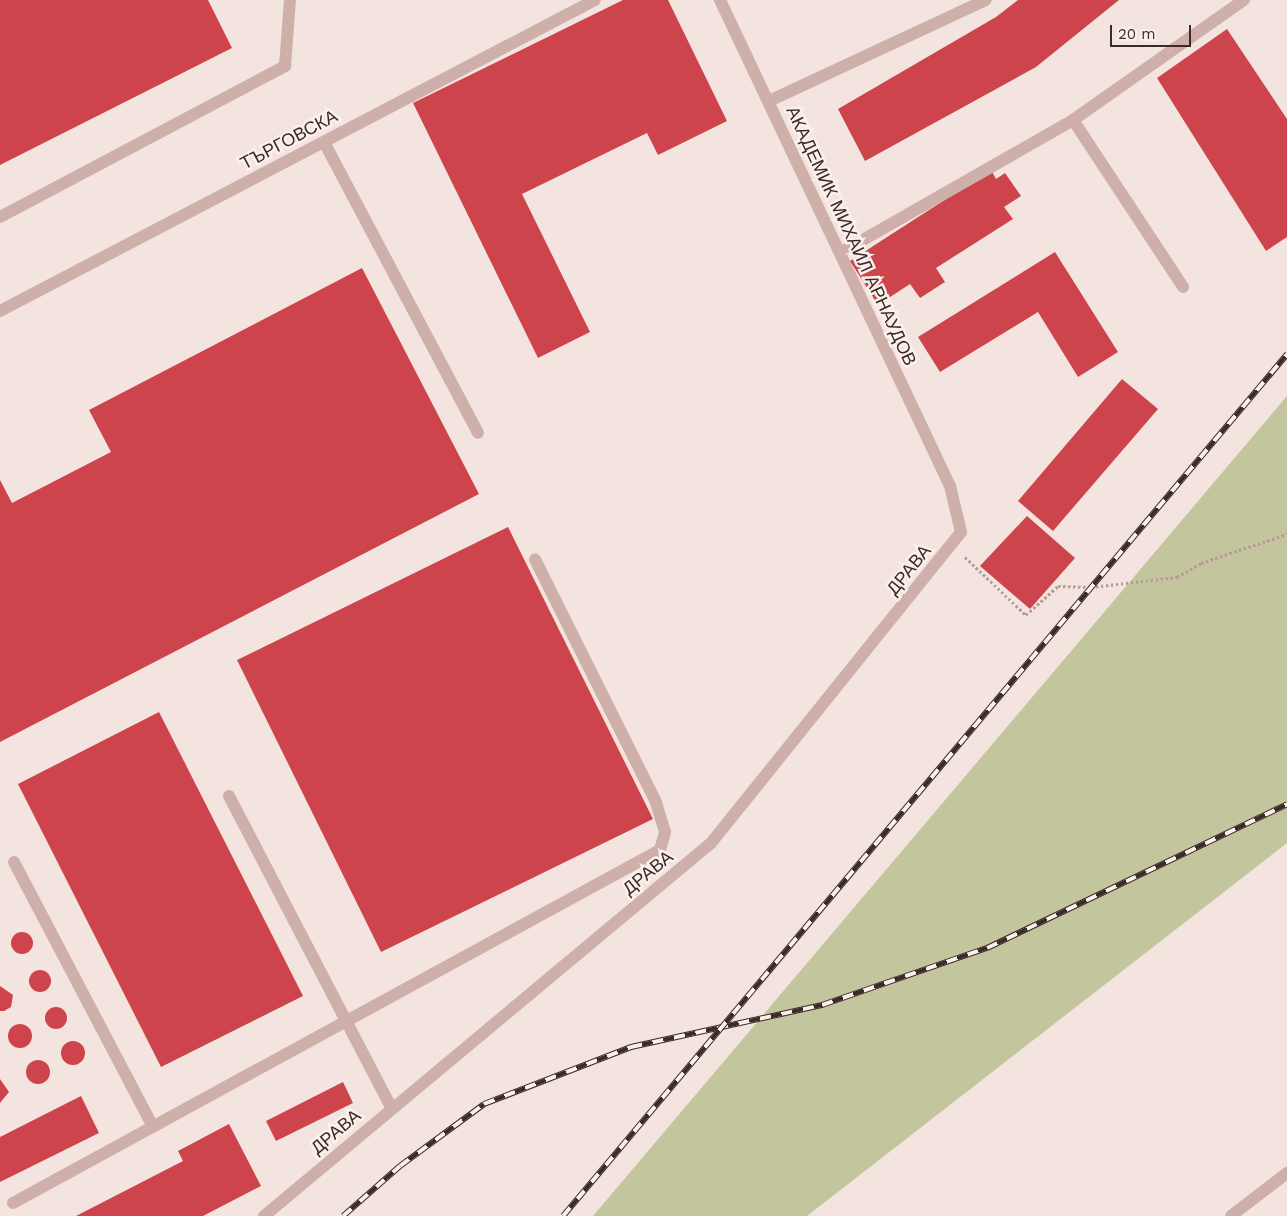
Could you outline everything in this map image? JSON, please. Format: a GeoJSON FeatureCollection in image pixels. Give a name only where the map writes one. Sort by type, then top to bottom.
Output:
{"type":"FeatureCollection","features":[{"type":"Feature","properties":{"kind":"street"},"geometry":{"type":"LineString","coordinates":[[0,217],[285,66],[290,0]]}},
{"type":"Feature","properties":{"kind":"street","name":"ТЪРГОВСКА"},"geometry":{"type":"LineString","coordinates":[[0,312],[595,0]]}},
{"type":"Feature","properties":{"kind":"street","name":"АКАДЕМИК МИХАИЛ АРНАУДОВ"},"geometry":{"type":"LineString","coordinates":[[720,0],[950,486]]}},
{"type":"Feature","properties":{"kind":"street"},"geometry":{"type":"LineString","coordinates":[[769,101],[986,0]]}},
{"type":"Feature","properties":{"kind":"street"},"geometry":{"type":"LineString","coordinates":[[840,253],[1073,120],[1244,0]]}},
{"type":"Feature","properties":{"kind":"street"},"geometry":{"type":"LineString","coordinates":[[1073,120],[1183,287]]}},
{"type":"Feature","properties":{"kind":"street"},"geometry":{"type":"LineString","coordinates":[[324,142],[478,433]]}},
{"type":"Feature","properties":{"kind":"street","name":"ДРАВА"},"geometry":{"type":"LineString","coordinates":[[264,1216],[391,1107],[711,843],[961,532],[950,486]]}},
{"type":"Feature","properties":{"kind":"street"},"geometry":{"type":"LineString","coordinates":[[13,1203],[348,1023],[660,850],[666,832],[656,802],[535,558]]}},
{"type":"Feature","properties":{"kind":"street"},"geometry":{"type":"LineString","coordinates":[[229,796],[391,1107]]}},
{"type":"Feature","properties":{"kind":"street"},"geometry":{"type":"LineString","coordinates":[[14,862],[153,1127]]}},
{"type":"Feature","properties":{"kind":"street"},"geometry":{"type":"LineString","coordinates":[[1231,1216],[1287,1172]]}},
{"type":"Feature","properties":{"kind":"path"},"geometry":{"type":"LineString","coordinates":[[953,543],[981,577],[1026,615],[1058,586],[1091,587],[1176,577],[1201,563],[1287,534]]}},
{"type":"Feature","properties":{"kind":"green space"},"geometry":{"type":"Polygon","coordinates":[[[1287,396],[1287,843],[807,1216],[593,1216],[1287,396]]]}},
{"type":"Feature","properties":{"kind":"building"},"geometry":{"type":"Polygon","coordinates":[[[0,0],[208,0],[232,48],[0,165],[0,0]]]}},
{"type":"Feature","properties":{"kind":"building"},"geometry":{"type":"Polygon","coordinates":[[[623,0],[668,0],[727,121],[658,155],[647,133],[522,194],[590,332],[538,358],[413,103],[623,0]]]}},
{"type":"Feature","properties":{"kind":"building"},"geometry":{"type":"Polygon","coordinates":[[[1018,0],[1119,0],[1036,67],[865,161],[838,109],[996,17],[1018,0]]]}},
{"type":"Feature","properties":{"kind":"building"},"geometry":{"type":"Polygon","coordinates":[[[1227,29],[1287,119],[1287,237],[1266,251],[1157,78],[1227,29]]]}},
{"type":"Feature","properties":{"kind":"building"},"geometry":{"type":"Polygon","coordinates":[[[991,170],[996,179],[1005,173],[1021,196],[1004,207],[1013,219],[936,268],[945,282],[920,298],[910,284],[878,305],[850,261],[991,170]]]}},
{"type":"Feature","properties":{"kind":"building"},"geometry":{"type":"Polygon","coordinates":[[[1055,252],[1118,352],[1078,377],[1038,312],[940,372],[918,337],[1055,252]]]}},
{"type":"Feature","properties":{"kind":"building"},"geometry":{"type":"Polygon","coordinates":[[[362,268],[479,494],[0,742],[0,480],[12,503],[111,452],[89,410],[362,268]]]}},
{"type":"Feature","properties":{"kind":"building"},"geometry":{"type":"Polygon","coordinates":[[[1122,379],[1158,409],[1053,531],[1018,501],[1122,379]]]}},
{"type":"Feature","properties":{"kind":"building"},"geometry":{"type":"Polygon","coordinates":[[[1027,516],[1075,558],[1030,609],[980,566],[1027,516]]]}},
{"type":"Feature","properties":{"kind":"building"},"geometry":{"type":"Polygon","coordinates":[[[508,527],[653,819],[381,952],[237,660],[508,527]]]}},
{"type":"Feature","properties":{"kind":"building"},"geometry":{"type":"Polygon","coordinates":[[[159,712],[303,996],[161,1067],[18,784],[159,712]]]}},
{"type":"Feature","properties":{"kind":"building"},"geometry":{"type":"Polygon","coordinates":[[[22,932],[30,935],[33,943],[30,951],[22,954],[14,951],[11,943],[14,935],[22,932]]]}},
{"type":"Feature","properties":{"kind":"building"},"geometry":{"type":"Polygon","coordinates":[[[40,970],[48,973],[51,981],[48,989],[40,992],[32,989],[29,981],[32,973],[40,970]]]}},
{"type":"Feature","properties":{"kind":"building"},"geometry":{"type":"Polygon","coordinates":[[[0,986],[13,995],[11,1007],[4,1011],[0,1011],[0,986]]]}},
{"type":"Feature","properties":{"kind":"building"},"geometry":{"type":"Polygon","coordinates":[[[56,1007],[64,1010],[67,1018],[64,1026],[56,1029],[48,1026],[45,1018],[48,1010],[56,1007]]]}},
{"type":"Feature","properties":{"kind":"building"},"geometry":{"type":"Polygon","coordinates":[[[20,1024],[29,1027],[32,1036],[29,1045],[20,1048],[11,1045],[8,1036],[11,1027],[20,1024]]]}},
{"type":"Feature","properties":{"kind":"building"},"geometry":{"type":"Polygon","coordinates":[[[73,1041],[82,1044],[85,1053],[82,1062],[73,1065],[64,1062],[61,1053],[64,1044],[73,1041]]]}},
{"type":"Feature","properties":{"kind":"building"},"geometry":{"type":"Polygon","coordinates":[[[38,1060],[47,1063],[50,1072],[47,1081],[38,1084],[29,1081],[26,1072],[29,1063],[38,1060]]]}},
{"type":"Feature","properties":{"kind":"building"},"geometry":{"type":"Polygon","coordinates":[[[0,1079],[9,1092],[0,1103],[0,1079]]]}},
{"type":"Feature","properties":{"kind":"building"},"geometry":{"type":"Polygon","coordinates":[[[343,1082],[353,1103],[276,1141],[266,1121],[343,1082]]]}},
{"type":"Feature","properties":{"kind":"building"},"geometry":{"type":"Polygon","coordinates":[[[81,1096],[99,1133],[0,1182],[0,1137],[81,1096]]]}},
{"type":"Feature","properties":{"kind":"building"},"geometry":{"type":"Polygon","coordinates":[[[229,1124],[261,1186],[203,1216],[76,1216],[183,1161],[178,1151],[229,1124]]]}},
{"type":"Feature","properties":{"kind":"railway"},"geometry":{"type":"LineString","coordinates":[[563,1216],[1287,354]]}},
{"type":"Feature","properties":{"kind":"railway"},"geometry":{"type":"LineString","coordinates":[[343,1216],[400,1166],[484,1104],[631,1047],[822,1005],[987,948],[1287,804]]}}]}
